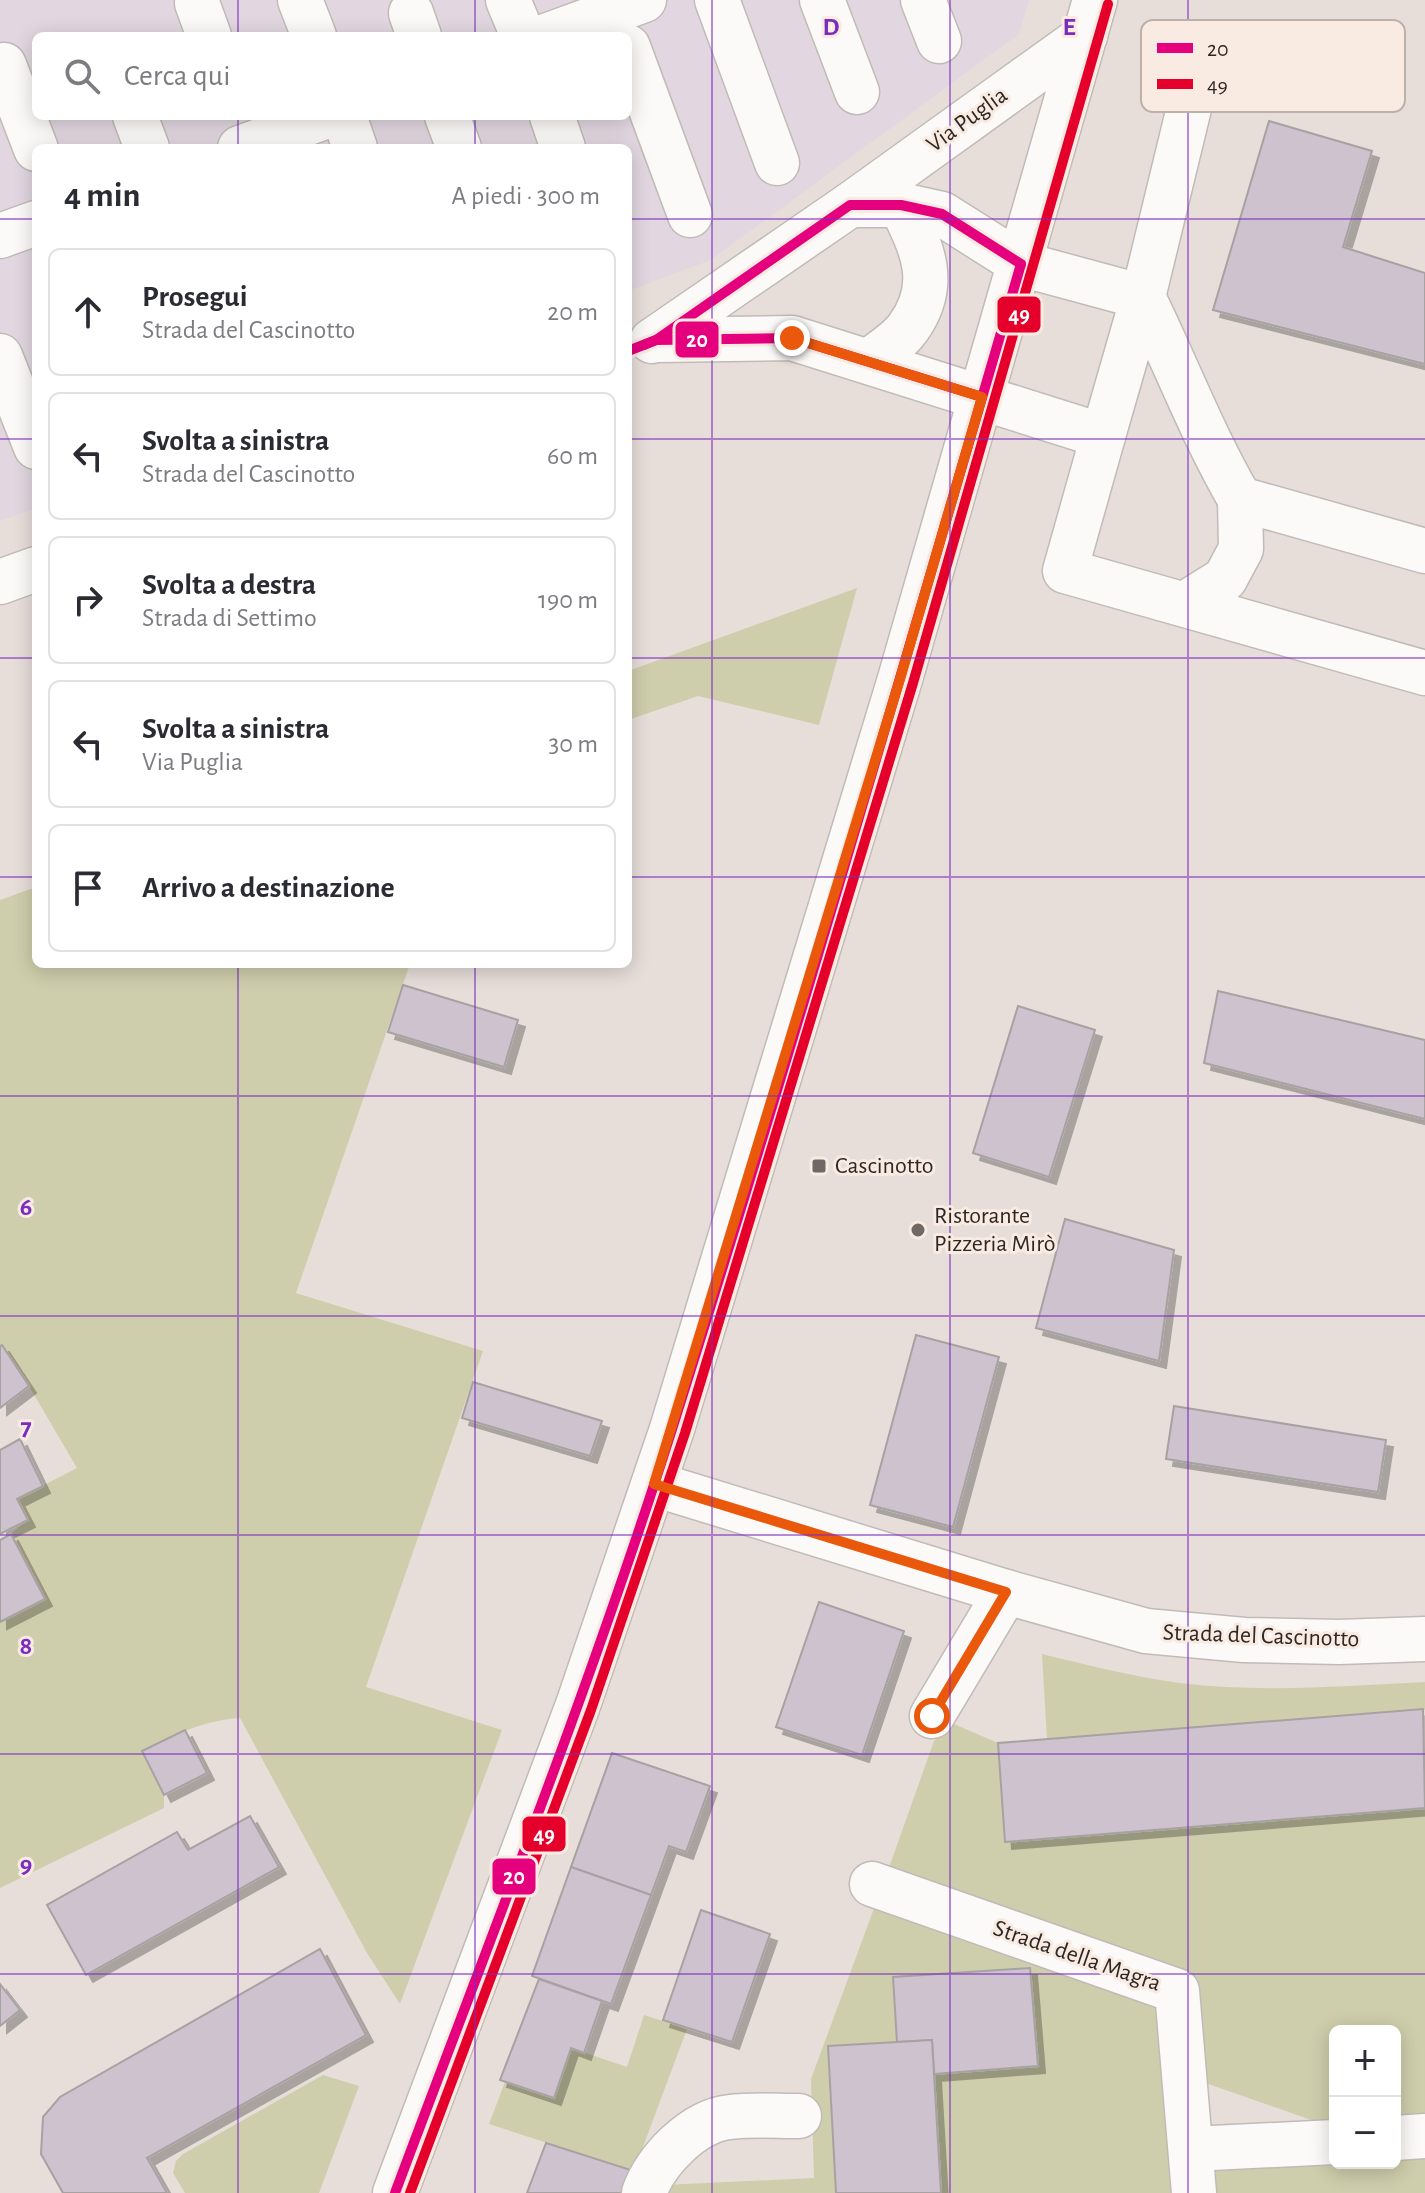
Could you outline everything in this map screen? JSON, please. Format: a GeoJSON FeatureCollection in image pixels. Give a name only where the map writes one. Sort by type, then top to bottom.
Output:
{"type":"FeatureCollection","features":[{"type":"Feature","properties":{"kind":"main road"},"geometry":{"type":"LineString","coordinates":[[300,0],[312,32]]}},
{"type":"Feature","properties":{"kind":"main road"},"geometry":{"type":"LineString","coordinates":[[508,0],[521,32]]}},
{"type":"Feature","properties":{"kind":"main road"},"geometry":{"type":"LineString","coordinates":[[717,0],[777,163]]}},
{"type":"Feature","properties":{"kind":"main road"},"geometry":{"type":"LineString","coordinates":[[822,0],[857,92]]}},
{"type":"Feature","properties":{"kind":"main road"},"geometry":{"type":"LineString","coordinates":[[923,0],[939,41]]}},
{"type":"Feature","properties":{"kind":"main road"},"geometry":{"type":"LineString","coordinates":[[395,2193],[578,1705],[654,1484],[895,695],[1090,18]]}},
{"type":"Feature","properties":{"kind":"main road","name":"Via Puglia"},"geometry":{"type":"LineString","coordinates":[[642,345],[850,205],[1090,18]]}},
{"type":"Feature","properties":{"kind":"main road"},"geometry":{"type":"LineString","coordinates":[[573,32],[628,24]]}},
{"type":"Feature","properties":{"kind":"main road"},"geometry":{"type":"LineString","coordinates":[[632,36],[690,215]]}},
{"type":"Feature","properties":{"kind":"main road"},"geometry":{"type":"LineString","coordinates":[[4,65],[34,144]]}},
{"type":"Feature","properties":{"kind":"main road"},"geometry":{"type":"LineString","coordinates":[[1188,112],[1143,297],[1065,571],[1425,673]]}},
{"type":"Feature","properties":{"kind":"main road"},"geometry":{"type":"LineString","coordinates":[[136,120],[146,144]]}},
{"type":"Feature","properties":{"kind":"main road"},"geometry":{"type":"LineString","coordinates":[[244,139],[313,120]]}},
{"type":"Feature","properties":{"kind":"main road"},"geometry":{"type":"LineString","coordinates":[[345,120],[354,144]]}},
{"type":"Feature","properties":{"kind":"main road"},"geometry":{"type":"LineString","coordinates":[[448,120],[458,144]]}},
{"type":"Feature","properties":{"kind":"main road"},"geometry":{"type":"LineString","coordinates":[[553,120],[562,144]]}},
{"type":"Feature","properties":{"kind":"main road"},"geometry":{"type":"LineString","coordinates":[[850,205],[901,205],[942,214],[1021,264],[1143,297]]}},
{"type":"Feature","properties":{"kind":"main road"},"geometry":{"type":"LineString","coordinates":[[869,361],[906,331],[918,310],[925,287],[926,267],[921,246],[901,205]]}},
{"type":"Feature","properties":{"kind":"main road"},"geometry":{"type":"LineString","coordinates":[[0,236],[32,224]]}},
{"type":"Feature","properties":{"kind":"main road"},"geometry":{"type":"LineString","coordinates":[[1143,297],[1214,455],[1240,499],[1241,549],[1225,579],[1185,604]]}},
{"type":"Feature","properties":{"kind":"main road","name":"Via Puglia"},"geometry":{"type":"LineString","coordinates":[[642,345],[792,338],[1103,436]]}},
{"type":"Feature","properties":{"kind":"main road"},"geometry":{"type":"LineString","coordinates":[[0,356],[32,437]]}},
{"type":"Feature","properties":{"kind":"main road"},"geometry":{"type":"LineString","coordinates":[[1240,499],[1425,551]]}},
{"type":"Feature","properties":{"kind":"main road","name":"Strada del Cascinotto"},"geometry":{"type":"LineString","coordinates":[[654,1484],[1006,1592],[1146,1631],[1244,1640],[1339,1642],[1425,1639]]}},
{"type":"Feature","properties":{"kind":"main road"},"geometry":{"type":"LineString","coordinates":[[932,1716],[1006,1592]]}},
{"type":"Feature","properties":{"kind":"main road","name":"Strada della Magra"},"geometry":{"type":"LineString","coordinates":[[872,1884],[1177,1991],[1194,2193]]}},
{"type":"Feature","properties":{"kind":"main road"},"geometry":{"type":"LineString","coordinates":[[644,2193],[655,2168],[686,2135],[726,2117],[799,2116]]}},
{"type":"Feature","properties":{"kind":"main road"},"geometry":{"type":"LineString","coordinates":[[1401,2138],[1425,2136]]}},
{"type":"Feature","properties":{"kind":"main road"},"geometry":{"type":"LineString","coordinates":[[1191,2149],[1329,2142]]}},
{"type":"Feature","properties":{"kind":"shaded area"},"geometry":{"type":"Polygon","coordinates":[[[0,0],[1029,0],[1019,34],[711,260],[632,290],[632,144],[32,144],[32,509],[0,521],[0,0]]]}},
{"type":"Feature","properties":{"kind":"green space"},"geometry":{"type":"Polygon","coordinates":[[[857,588],[819,725],[698,696],[632,719],[632,670],[857,588]]]}},
{"type":"Feature","properties":{"kind":"green space"},"geometry":{"type":"Polygon","coordinates":[[[32,888],[32,968],[409,968],[296,1293],[483,1351],[366,1687],[502,1730],[400,2004],[367,1953],[240,1718],[202,1725],[142,1751],[164,1795],[164,1808],[0,1888],[0,1622],[45,1599],[11,1534],[27,1520],[17,1499],[77,1468],[29,1386],[0,1346],[0,900],[32,888]]]}},
{"type":"Feature","properties":{"kind":"green space"},"geometry":{"type":"Polygon","coordinates":[[[1042,1654],[1146,1677],[1210,1686],[1302,1688],[1425,1682],[1425,1710],[1047,1739],[1042,1654]]]}},
{"type":"Feature","properties":{"kind":"green space"},"geometry":{"type":"Polygon","coordinates":[[[954,1724],[998,1743],[1006,1842],[1425,1808],[1425,2123],[1401,2124],[1401,2025],[1329,2025],[1329,2126],[1197,2080],[1188,1980],[886,1876],[934,1741],[954,1724]]]}},
{"type":"Feature","properties":{"kind":"green space"},"geometry":{"type":"Polygon","coordinates":[[[876,1903],[1167,2002],[1181,2193],[941,2193],[934,2074],[1037,2066],[1030,1968],[893,1977],[897,2042],[828,2046],[836,2193],[660,2193],[663,2185],[814,2178],[811,2079],[876,1903]]]}},
{"type":"Feature","properties":{"kind":"green space"},"geometry":{"type":"Polygon","coordinates":[[[644,2015],[687,2029],[634,2171],[489,2124],[505,2082],[554,2096],[571,2048],[627,2067],[644,2015]]]}},
{"type":"Feature","properties":{"kind":"green space"},"geometry":{"type":"Polygon","coordinates":[[[323,2075],[359,2086],[319,2193],[185,2193],[173,2173],[176,2161],[183,2154],[323,2075]]]}},
{"type":"Feature","properties":{"kind":"green space"},"geometry":{"type":"Polygon","coordinates":[[[1425,2149],[1425,2193],[1209,2193],[1207,2164],[1329,2163],[1329,2169],[1401,2169],[1401,2151],[1425,2149]]]}},
{"type":"Feature","properties":{"kind":"building"},"geometry":{"type":"Polygon","coordinates":[[[1269,121],[1372,151],[1343,247],[1425,273],[1425,364],[1213,310],[1269,121]]]}},
{"type":"Feature","properties":{"kind":"building"},"geometry":{"type":"Polygon","coordinates":[[[403,985],[518,1020],[504,1067],[388,1032],[403,985]]]}},
{"type":"Feature","properties":{"kind":"building"},"geometry":{"type":"Polygon","coordinates":[[[1218,991],[1425,1040],[1425,1119],[1204,1063],[1218,991]]]}},
{"type":"Feature","properties":{"kind":"building"},"geometry":{"type":"Polygon","coordinates":[[[1018,1006],[1095,1030],[1049,1177],[973,1153],[1018,1006]]]}},
{"type":"Feature","properties":{"kind":"building"},"geometry":{"type":"Polygon","coordinates":[[[1065,1219],[1174,1250],[1159,1361],[1036,1328],[1065,1219]]]}},
{"type":"Feature","properties":{"kind":"building"},"geometry":{"type":"Polygon","coordinates":[[[916,1335],[999,1357],[953,1527],[870,1505],[916,1335]]]}},
{"type":"Feature","properties":{"kind":"building"},"geometry":{"type":"Polygon","coordinates":[[[0,1346],[29,1386],[0,1408],[0,1346]]]}},
{"type":"Feature","properties":{"kind":"building"},"geometry":{"type":"Polygon","coordinates":[[[473,1382],[602,1421],[590,1456],[462,1418],[473,1382]]]}},
{"type":"Feature","properties":{"kind":"building"},"geometry":{"type":"Polygon","coordinates":[[[1174,1406],[1386,1440],[1378,1492],[1166,1459],[1174,1406]]]}},
{"type":"Feature","properties":{"kind":"building"},"geometry":{"type":"Polygon","coordinates":[[[20,1439],[43,1486],[17,1499],[28,1520],[0,1534],[0,1450],[20,1439]]]}},
{"type":"Feature","properties":{"kind":"building"},"geometry":{"type":"Polygon","coordinates":[[[11,1534],[45,1599],[0,1622],[0,1540],[11,1534]]]}},
{"type":"Feature","properties":{"kind":"building"},"geometry":{"type":"Polygon","coordinates":[[[819,1602],[904,1631],[862,1755],[776,1727],[819,1602]]]}},
{"type":"Feature","properties":{"kind":"building"},"geometry":{"type":"Polygon","coordinates":[[[1423,1709],[1425,1808],[1005,1842],[998,1743],[1423,1709]]]}},
{"type":"Feature","properties":{"kind":"building"},"geometry":{"type":"Polygon","coordinates":[[[185,1730],[207,1773],[164,1795],[142,1751],[185,1730]]]}},
{"type":"Feature","properties":{"kind":"building"},"geometry":{"type":"Polygon","coordinates":[[[612,1753],[710,1786],[686,1852],[669,1846],[651,1895],[571,1867],[612,1753]]]}},
{"type":"Feature","properties":{"kind":"building"},"geometry":{"type":"Polygon","coordinates":[[[250,1816],[279,1867],[86,1975],[47,1905],[177,1832],[188,1850],[250,1816]]]}},
{"type":"Feature","properties":{"kind":"building"},"geometry":{"type":"Polygon","coordinates":[[[571,1867],[651,1895],[611,2004],[532,1976],[571,1867]]]}},
{"type":"Feature","properties":{"kind":"building"},"geometry":{"type":"Polygon","coordinates":[[[701,1910],[770,1934],[732,2042],[663,2020],[701,1910]]]}},
{"type":"Feature","properties":{"kind":"building"},"geometry":{"type":"Polygon","coordinates":[[[320,1949],[366,2035],[147,2158],[167,2193],[63,2193],[41,2154],[43,2117],[60,2097],[320,1949]]]}},
{"type":"Feature","properties":{"kind":"building"},"geometry":{"type":"Polygon","coordinates":[[[1030,1968],[1038,2066],[934,2074],[932,2040],[897,2042],[893,1977],[1030,1968]]]}},
{"type":"Feature","properties":{"kind":"building"},"geometry":{"type":"Polygon","coordinates":[[[539,1979],[602,2001],[584,2053],[571,2048],[554,2098],[500,2080],[539,1979]]]}},
{"type":"Feature","properties":{"kind":"building"},"geometry":{"type":"Polygon","coordinates":[[[0,1984],[20,2010],[0,2026],[0,1984]]]}},
{"type":"Feature","properties":{"kind":"building"},"geometry":{"type":"Polygon","coordinates":[[[932,2040],[941,2193],[836,2193],[828,2046],[932,2040]]]}},
{"type":"Feature","properties":{"kind":"building"},"geometry":{"type":"Polygon","coordinates":[[[546,2143],[634,2171],[625,2193],[527,2193],[546,2143]]]}},
{"type":"Feature","properties":{"kind":"transit line","name":"49"},"geometry":{"type":"LineString","coordinates":[[410,2193],[591,1710],[685,1433],[913,683],[1108,4]]}},
{"type":"Feature","properties":{"kind":"transit line","name":"20"},"geometry":{"type":"LineString","coordinates":[[632,349],[656,340],[850,205],[901,205],[942,214],[1021,264]]}},
{"type":"Feature","properties":{"kind":"transit line","name":"20"},"geometry":{"type":"LineString","coordinates":[[395,2193],[574,1716],[673,1426],[807,991],[1021,264]]}},
{"type":"Feature","properties":{"kind":"transit line","name":"20"},"geometry":{"type":"LineString","coordinates":[[644,345],[656,340],[792,338],[982,397]]}},
{"type":"Feature","properties":{"kind":"place","name":"Cascinotto"},"geometry":{"type":"Point","coordinates":[819,1166]}},
{"type":"Feature","properties":{"kind":"place","name":"Ristorante Pizzeria Mirò"},"geometry":{"type":"Point","coordinates":[918,1230]}},
{"type":"Feature","properties":{"kind":"route"},"geometry":{"type":"LineString","coordinates":[[792,338],[982,397],[900,679],[654,1484],[1006,1592],[932,1716]]}}]}
